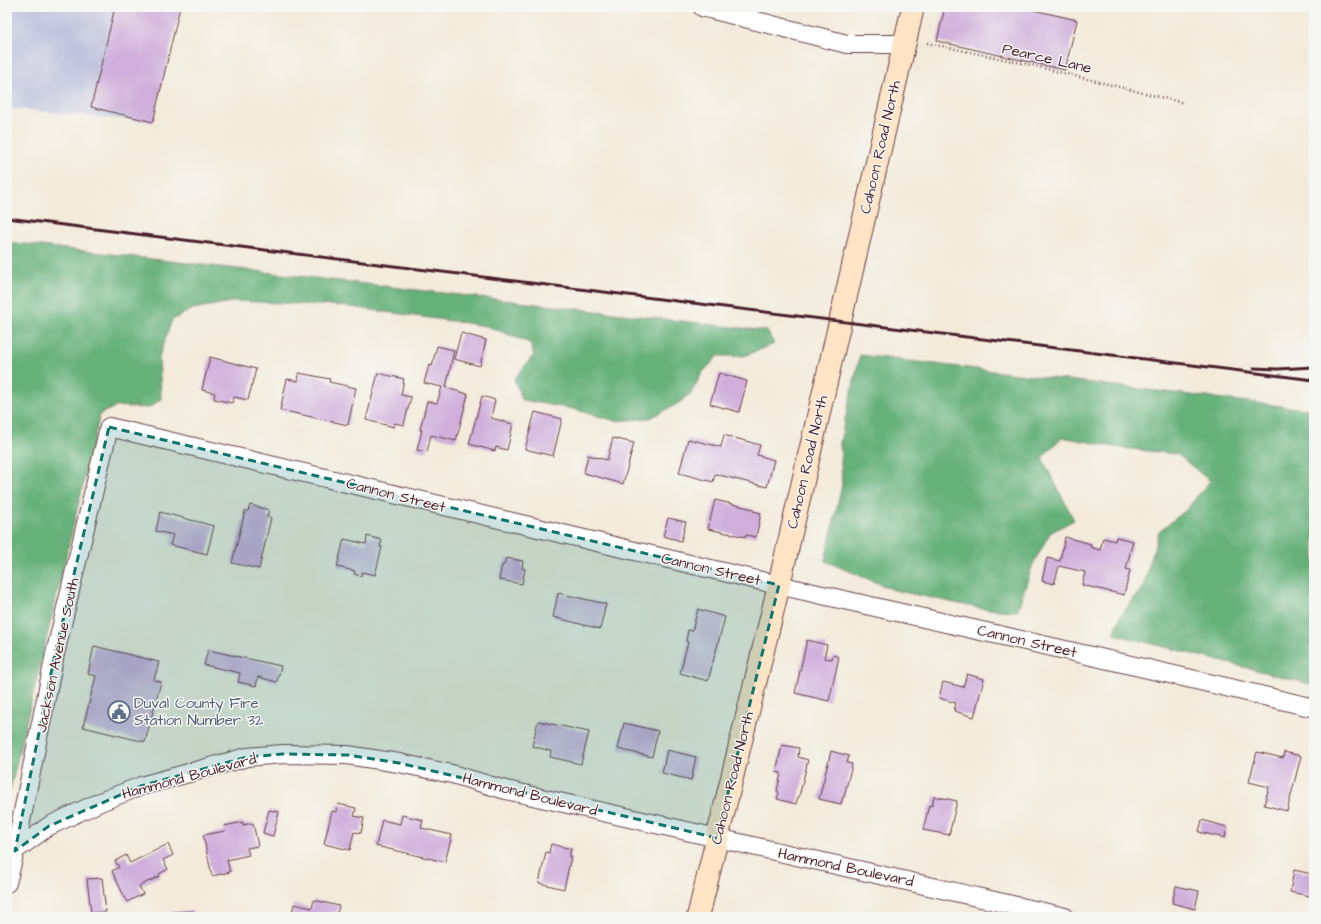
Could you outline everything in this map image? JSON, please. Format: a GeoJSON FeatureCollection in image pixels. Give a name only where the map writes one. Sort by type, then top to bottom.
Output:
{"type":"FeatureCollection","features":[{"type":"Feature","properties":{"kind":"main road","name":"Cahoon Road North"},"geometry":{"type":"LineString","coordinates":[[698,917],[779,585],[913,7]]}},
{"type":"Feature","properties":{"kind":"street"},"geometry":{"type":"LineString","coordinates":[[702,7],[847,44],[904,44]]}},
{"type":"Feature","properties":{"kind":"street","name":"Cannon Street"},"geometry":{"type":"LineString","coordinates":[[109,427],[779,585],[1149,668],[1314,708]]}},
{"type":"Feature","properties":{"kind":"street","name":"Jackson Avenue South"},"geometry":{"type":"LineString","coordinates":[[7,884],[11,854],[55,654],[109,427]]}},
{"type":"Feature","properties":{"kind":"street","name":"Hammond Boulevard"},"geometry":{"type":"LineString","coordinates":[[11,854],[49,826],[100,802],[140,786],[246,757],[283,754],[347,756],[399,763],[452,774],[502,789],[1065,917]]}},
{"type":"Feature","properties":{"kind":"path","name":"Pearce Lane"},"geometry":{"type":"LineString","coordinates":[[904,44],[925,43],[1023,63],[1184,103]]}},
{"type":"Feature","properties":{"kind":"highlighted area"},"geometry":{"type":"Polygon","coordinates":[[[109,427],[779,585],[717,838],[399,763],[347,755],[283,754],[247,757],[141,786],[49,826],[15,851],[55,654],[109,427]]]}},
{"type":"Feature","properties":{"kind":"shaded area"},"geometry":{"type":"Polygon","coordinates":[[[7,7],[180,7],[153,122],[7,108],[7,7]]]}},
{"type":"Feature","properties":{"kind":"green space"},"geometry":{"type":"Polygon","coordinates":[[[7,242],[767,331],[774,344],[744,356],[718,356],[702,373],[692,392],[679,403],[650,418],[616,421],[573,409],[522,400],[514,379],[534,355],[530,343],[487,326],[343,306],[236,301],[193,309],[172,320],[159,357],[161,399],[149,408],[117,406],[100,414],[7,803],[7,242]]]}},
{"type":"Feature","properties":{"kind":"green space"},"geometry":{"type":"Polygon","coordinates":[[[860,355],[1314,410],[1314,685],[1114,634],[1121,615],[1143,587],[1159,531],[1186,510],[1210,481],[1177,454],[1121,448],[1062,437],[1042,458],[1074,520],[1050,533],[1033,564],[1017,611],[983,609],[894,590],[825,561],[842,485],[840,441],[860,355]]]}},
{"type":"Feature","properties":{"kind":"building"},"geometry":{"type":"Polygon","coordinates":[[[115,7],[180,7],[153,122],[91,107],[115,7]]]}},
{"type":"Feature","properties":{"kind":"building"},"geometry":{"type":"Polygon","coordinates":[[[945,7],[1020,7],[1077,20],[1065,70],[937,41],[945,7]]]}},
{"type":"Feature","properties":{"kind":"building"},"geometry":{"type":"Polygon","coordinates":[[[461,333],[486,340],[480,366],[454,359],[461,333]]]}},
{"type":"Feature","properties":{"kind":"building"},"geometry":{"type":"Polygon","coordinates":[[[437,346],[454,350],[446,388],[468,394],[456,441],[431,435],[427,452],[417,450],[427,401],[437,403],[442,387],[424,383],[429,365],[432,366],[437,346]]]}},
{"type":"Feature","properties":{"kind":"building"},"geometry":{"type":"Polygon","coordinates":[[[210,357],[256,369],[248,400],[234,397],[232,403],[214,399],[215,393],[202,390],[210,357]]]}},
{"type":"Feature","properties":{"kind":"building"},"geometry":{"type":"Polygon","coordinates":[[[299,373],[330,379],[329,382],[356,388],[348,425],[280,410],[287,379],[298,381],[299,373]]]}},
{"type":"Feature","properties":{"kind":"building"},"geometry":{"type":"Polygon","coordinates":[[[378,373],[404,379],[401,395],[411,397],[404,425],[394,423],[394,427],[366,420],[378,373]]]}},
{"type":"Feature","properties":{"kind":"building"},"geometry":{"type":"Polygon","coordinates":[[[719,373],[747,381],[739,412],[710,404],[719,373]]]}},
{"type":"Feature","properties":{"kind":"building"},"geometry":{"type":"Polygon","coordinates":[[[482,396],[495,400],[491,418],[513,424],[507,450],[496,447],[495,451],[469,444],[482,396]]]}},
{"type":"Feature","properties":{"kind":"building"},"geometry":{"type":"Polygon","coordinates":[[[535,412],[562,419],[553,456],[525,449],[535,412]]]}},
{"type":"Feature","properties":{"kind":"building"},"geometry":{"type":"Polygon","coordinates":[[[724,435],[760,445],[757,455],[774,460],[767,487],[715,474],[713,482],[679,473],[688,439],[721,447],[724,435]]]}},
{"type":"Feature","properties":{"kind":"building"},"geometry":{"type":"Polygon","coordinates":[[[613,438],[634,443],[623,484],[584,473],[588,455],[607,460],[613,438]]]}},
{"type":"Feature","properties":{"kind":"building"},"geometry":{"type":"Polygon","coordinates":[[[715,500],[753,509],[753,511],[761,513],[756,537],[746,535],[746,537],[708,529],[715,500]]]}},
{"type":"Feature","properties":{"kind":"building"},"geometry":{"type":"Polygon","coordinates":[[[250,505],[269,510],[267,517],[271,518],[259,569],[232,563],[245,511],[248,511],[250,505]]]}},
{"type":"Feature","properties":{"kind":"building"},"geometry":{"type":"Polygon","coordinates":[[[160,512],[214,526],[207,554],[170,545],[173,535],[156,531],[160,512]]]}},
{"type":"Feature","properties":{"kind":"building"},"geometry":{"type":"Polygon","coordinates":[[[668,518],[686,522],[681,541],[663,536],[668,518]]]}},
{"type":"Feature","properties":{"kind":"building"},"geometry":{"type":"Polygon","coordinates":[[[367,536],[382,540],[380,547],[382,547],[375,575],[362,572],[361,576],[354,574],[355,571],[337,567],[344,539],[366,544],[367,536]]]}},
{"type":"Feature","properties":{"kind":"building"},"geometry":{"type":"Polygon","coordinates":[[[1065,537],[1091,544],[1090,547],[1100,550],[1103,538],[1115,541],[1116,537],[1133,541],[1126,569],[1130,570],[1124,595],[1082,585],[1085,572],[1059,566],[1054,584],[1042,581],[1047,558],[1060,561],[1065,537]]]}},
{"type":"Feature","properties":{"kind":"building"},"geometry":{"type":"Polygon","coordinates":[[[506,558],[523,561],[522,568],[525,569],[522,584],[499,580],[502,565],[504,565],[506,558]]]}},
{"type":"Feature","properties":{"kind":"building"},"geometry":{"type":"Polygon","coordinates":[[[558,593],[606,604],[600,629],[553,617],[558,593]]]}},
{"type":"Feature","properties":{"kind":"building"},"geometry":{"type":"Polygon","coordinates":[[[698,609],[725,617],[708,681],[680,673],[688,642],[686,641],[688,630],[692,631],[698,609]]]}},
{"type":"Feature","properties":{"kind":"building"},"geometry":{"type":"Polygon","coordinates":[[[807,640],[827,645],[824,658],[832,659],[833,655],[839,657],[829,701],[795,693],[807,640]]]}},
{"type":"Feature","properties":{"kind":"building"},"geometry":{"type":"Polygon","coordinates":[[[94,646],[159,662],[154,680],[161,682],[145,742],[83,727],[96,676],[88,674],[94,646]]]}},
{"type":"Feature","properties":{"kind":"building"},"geometry":{"type":"Polygon","coordinates":[[[208,650],[281,666],[277,682],[258,677],[256,686],[238,682],[240,673],[204,665],[208,650]]]}},
{"type":"Feature","properties":{"kind":"building"},"geometry":{"type":"Polygon","coordinates":[[[967,674],[984,679],[974,717],[954,711],[956,703],[939,698],[943,682],[963,687],[967,674]]]}},
{"type":"Feature","properties":{"kind":"building"},"geometry":{"type":"Polygon","coordinates":[[[538,721],[589,732],[581,764],[550,757],[551,751],[532,746],[538,721]]]}},
{"type":"Feature","properties":{"kind":"building"},"geometry":{"type":"Polygon","coordinates":[[[624,723],[658,731],[652,757],[618,749],[624,723]]]}},
{"type":"Feature","properties":{"kind":"building"},"geometry":{"type":"Polygon","coordinates":[[[782,745],[799,748],[798,757],[808,760],[796,804],[777,799],[779,792],[777,791],[781,773],[776,772],[782,745]]]}},
{"type":"Feature","properties":{"kind":"building"},"geometry":{"type":"Polygon","coordinates":[[[667,750],[696,757],[691,780],[662,773],[667,750]]]}},
{"type":"Feature","properties":{"kind":"building"},"geometry":{"type":"Polygon","coordinates":[[[831,751],[849,756],[847,763],[852,764],[841,804],[819,799],[831,751]]]}},
{"type":"Feature","properties":{"kind":"building"},"geometry":{"type":"Polygon","coordinates":[[[1257,752],[1283,758],[1284,752],[1301,756],[1287,811],[1264,805],[1269,787],[1249,782],[1257,752]]]}},
{"type":"Feature","properties":{"kind":"building"},"geometry":{"type":"Polygon","coordinates":[[[934,796],[957,801],[949,835],[923,830],[929,805],[932,806],[934,796]]]}},
{"type":"Feature","properties":{"kind":"building"},"geometry":{"type":"Polygon","coordinates":[[[338,804],[356,808],[354,816],[364,818],[361,833],[354,832],[350,850],[324,844],[332,811],[336,812],[338,804]]]}},
{"type":"Feature","properties":{"kind":"building"},"geometry":{"type":"Polygon","coordinates":[[[269,810],[279,812],[273,836],[263,833],[269,810]]]}},
{"type":"Feature","properties":{"kind":"building"},"geometry":{"type":"Polygon","coordinates":[[[402,815],[423,820],[421,828],[452,835],[445,862],[376,846],[382,820],[400,824],[402,815]]]}},
{"type":"Feature","properties":{"kind":"building"},"geometry":{"type":"Polygon","coordinates":[[[1202,820],[1227,827],[1225,838],[1199,832],[1202,820]]]}},
{"type":"Feature","properties":{"kind":"building"},"geometry":{"type":"Polygon","coordinates":[[[243,822],[243,825],[253,823],[258,846],[247,848],[249,855],[227,860],[230,872],[212,876],[203,835],[225,831],[224,826],[243,822]]]}},
{"type":"Feature","properties":{"kind":"building"},"geometry":{"type":"Polygon","coordinates":[[[168,844],[173,855],[163,860],[168,869],[159,874],[160,876],[139,886],[143,894],[127,902],[112,871],[119,867],[115,861],[126,855],[130,863],[168,844]]]}},
{"type":"Feature","properties":{"kind":"building"},"geometry":{"type":"Polygon","coordinates":[[[551,844],[571,849],[569,857],[571,857],[564,889],[539,883],[546,852],[549,853],[551,844]]]}},
{"type":"Feature","properties":{"kind":"building"},"geometry":{"type":"Polygon","coordinates":[[[1294,870],[1312,874],[1314,870],[1314,897],[1290,892],[1294,870]]]}},
{"type":"Feature","properties":{"kind":"building"},"geometry":{"type":"Polygon","coordinates":[[[102,878],[106,912],[91,913],[87,879],[102,878]]]}},
{"type":"Feature","properties":{"kind":"building"},"geometry":{"type":"Polygon","coordinates":[[[1176,886],[1199,891],[1195,909],[1172,903],[1176,886]]]}},
{"type":"Feature","properties":{"kind":"building"},"geometry":{"type":"Polygon","coordinates":[[[314,900],[339,906],[336,917],[291,917],[294,904],[312,908],[314,900]]]}},
{"type":"Feature","properties":{"kind":"building"},"geometry":{"type":"Polygon","coordinates":[[[193,911],[193,917],[172,917],[172,912],[193,911]]]}},
{"type":"Feature","properties":{"kind":"railway"},"geometry":{"type":"LineString","coordinates":[[7,218],[1314,380]]}},
{"type":"Feature","properties":{"kind":"railway"},"geometry":{"type":"LineString","coordinates":[[1254,368],[1278,369],[1314,367]]}},
{"type":"Feature","properties":{"kind":"place","name":"Duval County Fire Station Number 32"},"geometry":{"type":"Point","coordinates":[119,712]}}]}
